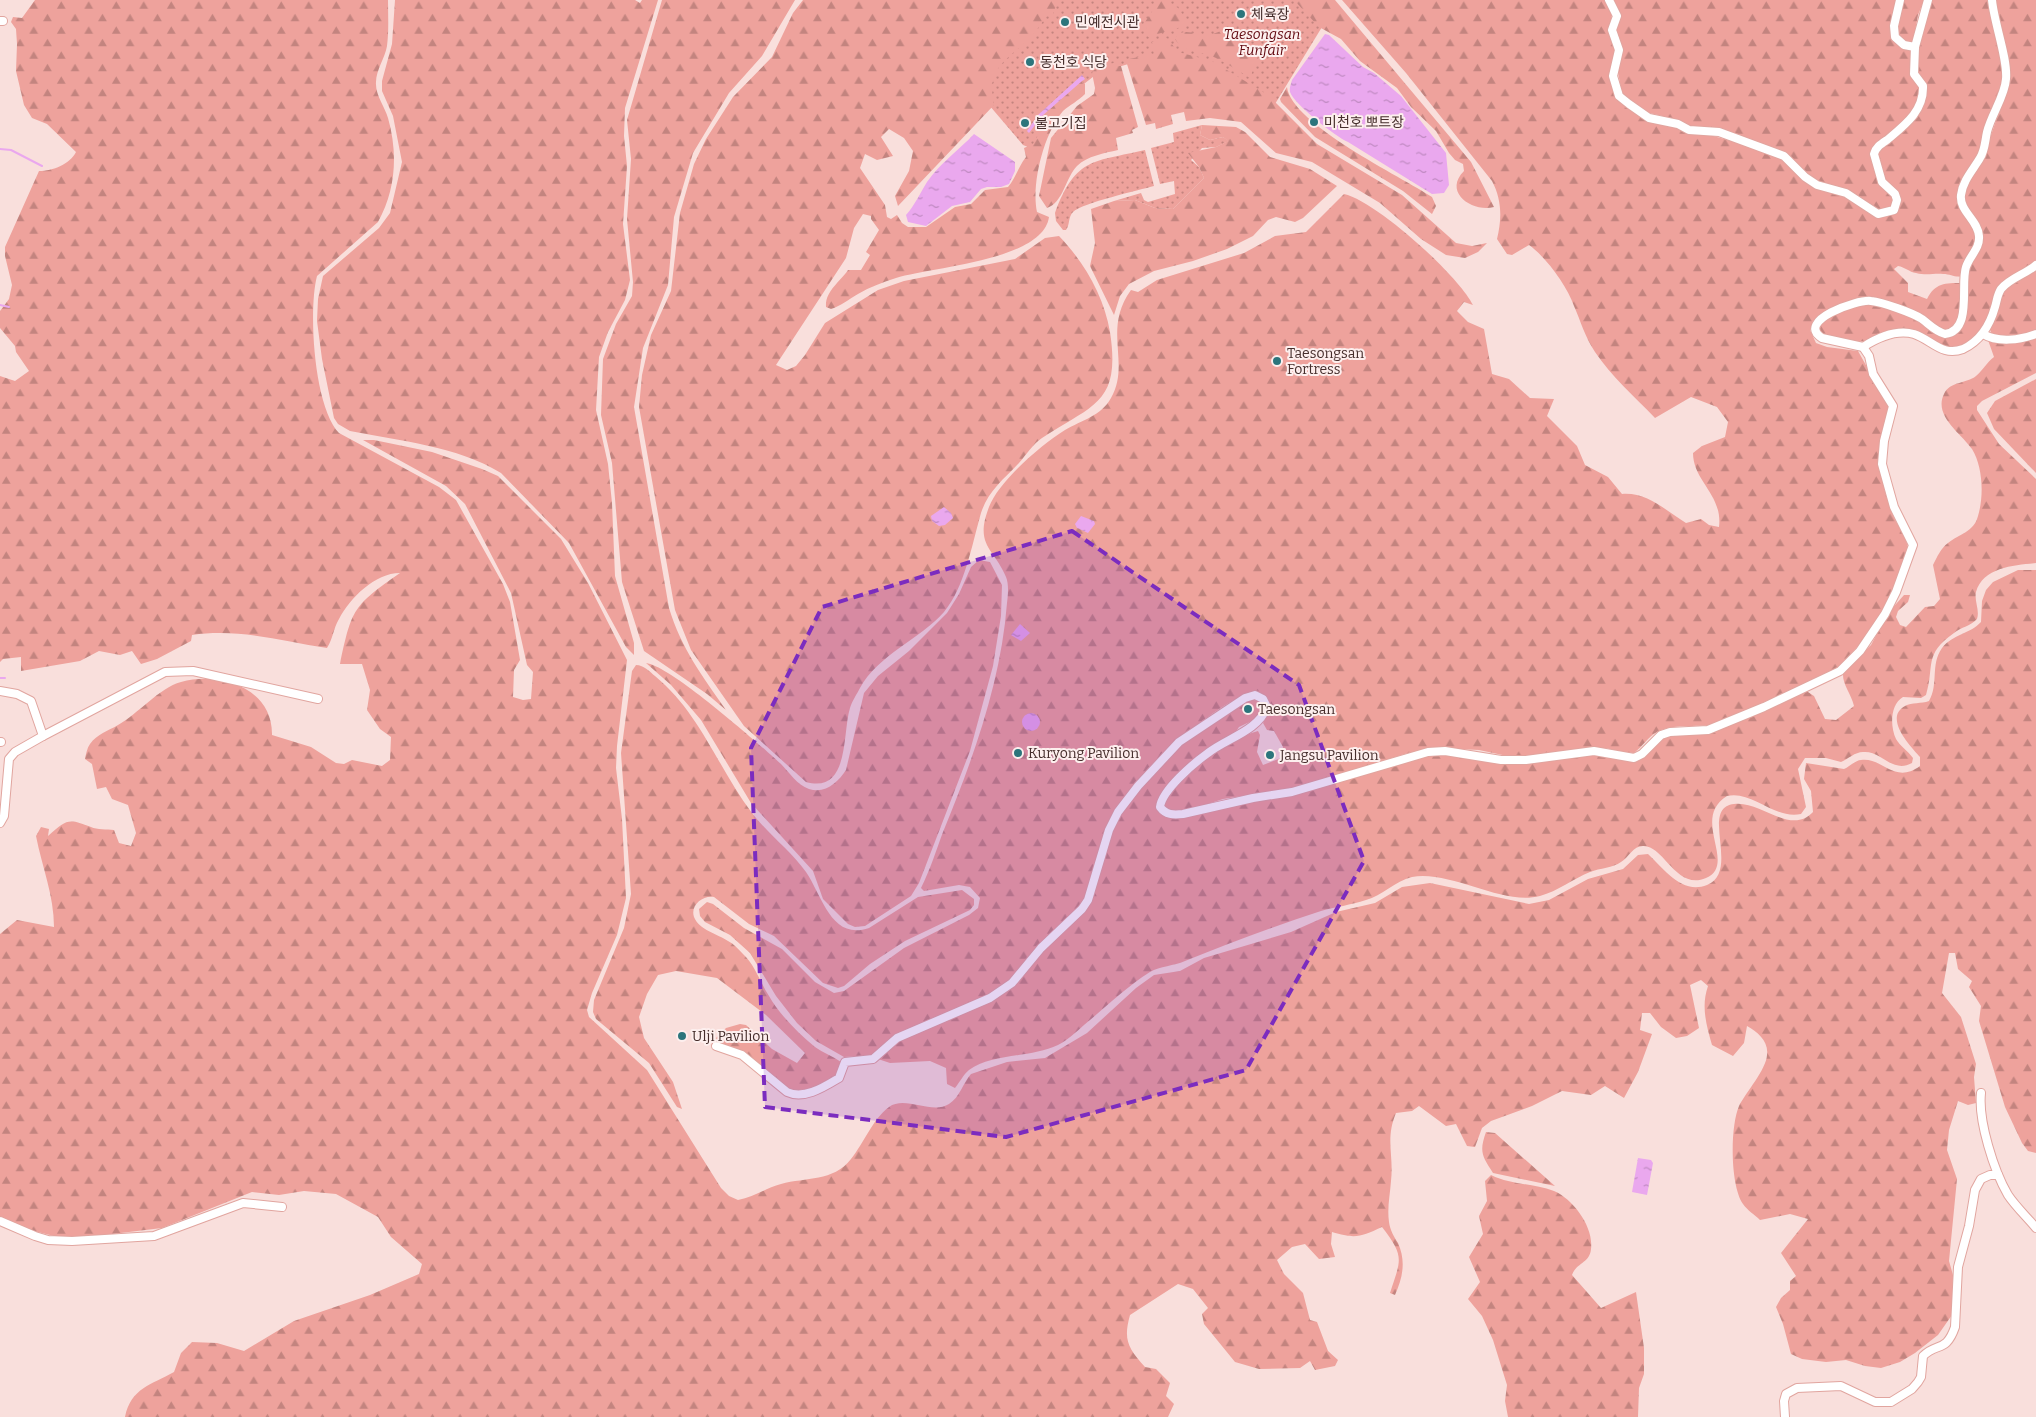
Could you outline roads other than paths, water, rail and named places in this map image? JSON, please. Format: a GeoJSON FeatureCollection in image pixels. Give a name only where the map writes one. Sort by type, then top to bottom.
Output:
{"type":"FeatureCollection","features":[{"type":"Feature","properties":{"kind":"street"},"geometry":{"type":"LineString","coordinates":[[1610,0],[1617,16],[1612,30],[1619,50],[1613,76],[1618,96],[1649,118],[1678,124],[1689,130],[1718,132],[1784,156],[1811,181],[1846,193],[1878,214],[1894,210],[1898,200],[1895,194],[1882,182],[1874,163],[1875,150],[1906,124],[1920,108],[1923,86],[1914,74],[1915,47],[1928,0]]}},
{"type":"Feature","properties":{"kind":"street"},"geometry":{"type":"LineString","coordinates":[[1900,0],[1894,26],[1895,37],[1904,45],[1915,47]]}},
{"type":"Feature","properties":{"kind":"street"},"geometry":{"type":"LineString","coordinates":[[716,1046],[742,1055],[787,1092],[796,1095],[809,1093],[838,1078],[845,1062],[873,1059],[897,1038],[990,998],[1012,983],[1042,948],[1082,909],[1088,900],[1109,830],[1118,812],[1138,786],[1179,742],[1245,698],[1255,695],[1263,700],[1268,707],[1264,716],[1232,740],[1208,752],[1170,788],[1161,801],[1160,807],[1165,812],[1174,815],[1182,814],[1243,800],[1292,792],[1428,752],[1445,750],[1501,760],[1526,760],[1594,751],[1634,758],[1642,754],[1661,735],[1670,732],[1708,730],[1764,707],[1840,671],[1860,651],[1885,614],[1907,567],[1913,545],[1894,508],[1882,464],[1883,446],[1893,406],[1873,374],[1869,356],[1863,348],[1822,338],[1817,335],[1815,330],[1817,322],[1843,307],[1861,301],[1881,304],[1917,316],[1945,334],[1953,331],[1961,319],[1966,299],[1966,267],[1978,246],[1979,237],[1976,225],[1963,206],[1961,194],[1968,175],[1983,152],[1990,123],[2006,80],[1992,0]]}},
{"type":"Feature","properties":{"kind":"street"},"geometry":{"type":"LineString","coordinates":[[1863,348],[1878,338],[1906,332],[1915,334],[1945,351],[1952,352],[1964,348],[1983,334],[1991,320],[2002,288],[2036,265]]}},
{"type":"Feature","properties":{"kind":"street"},"geometry":{"type":"LineString","coordinates":[[1983,334],[1989,338],[2007,340],[2036,334]]}},
{"type":"Feature","properties":{"kind":"street"},"geometry":{"type":"LineString","coordinates":[[0,823],[4,816],[9,759],[15,752],[165,672],[193,671],[318,699]]}},
{"type":"Feature","properties":{"kind":"street"},"geometry":{"type":"LineString","coordinates":[[0,691],[17,694],[31,701],[43,736]]}},
{"type":"Feature","properties":{"kind":"street"},"geometry":{"type":"LineString","coordinates":[[1981,1093],[1982,1120],[1998,1175],[2009,1196],[2036,1228]]}},
{"type":"Feature","properties":{"kind":"street"},"geometry":{"type":"LineString","coordinates":[[1785,1417],[1784,1402],[1786,1394],[1797,1388],[1841,1386],[1881,1403],[1891,1402],[1912,1389],[1921,1377],[1923,1356],[1931,1350],[1944,1346],[1955,1327],[1958,1267],[1969,1226],[1975,1190],[1981,1179],[1990,1175],[1998,1175]]}},
{"type":"Feature","properties":{"kind":"street"},"geometry":{"type":"LineString","coordinates":[[0,1221],[34,1236],[72,1241],[154,1236],[243,1203],[282,1207]]}},
{"type":"Feature","properties":{"kind":"water"},"geometry":{"type":"Polygon","coordinates":[[[1325,34],[1329,35],[1363,67],[1374,73],[1401,96],[1446,153],[1449,185],[1444,193],[1432,194],[1342,139],[1316,120],[1293,97],[1290,92],[1292,80],[1325,34]]]}},
{"type":"Feature","properties":{"kind":"water"},"geometry":{"type":"Polygon","coordinates":[[[1082,75],[1085,79],[1042,116],[1029,133],[1027,131],[1038,115],[1082,75]]]}},
{"type":"Feature","properties":{"kind":"water"},"geometry":{"type":"Polygon","coordinates":[[[974,134],[1015,162],[1015,171],[1009,184],[1001,187],[981,189],[970,202],[952,206],[926,226],[908,222],[906,215],[932,175],[974,134]]]}},
{"type":"Feature","properties":{"kind":"water"},"geometry":{"type":"Polygon","coordinates":[[[944,507],[951,513],[953,518],[945,525],[939,526],[932,521],[931,516],[944,507]]]}},
{"type":"Feature","properties":{"kind":"water"},"geometry":{"type":"Polygon","coordinates":[[[1081,516],[1094,521],[1095,524],[1088,533],[1077,528],[1075,524],[1081,516]]]}},
{"type":"Feature","properties":{"kind":"water"},"geometry":{"type":"Polygon","coordinates":[[[1020,624],[1030,633],[1021,641],[1011,635],[1020,624]]]}},
{"type":"Feature","properties":{"kind":"water"},"geometry":{"type":"Polygon","coordinates":[[[1027,713],[1035,713],[1040,718],[1038,729],[1027,731],[1022,726],[1022,718],[1027,713]]]}},
{"type":"Feature","properties":{"kind":"water"},"geometry":{"type":"Polygon","coordinates":[[[1638,1158],[1651,1160],[1653,1163],[1647,1195],[1632,1192],[1638,1158]]]}},
{"type":"Feature","properties":{"kind":"waterway"},"geometry":{"type":"LineString","coordinates":[[0,149],[11,150],[42,166]]}},
{"type":"Feature","properties":{"kind":"waterway"},"geometry":{"type":"LineString","coordinates":[[0,305],[9,307]]}},
{"type":"Feature","properties":{"kind":"waterway"},"geometry":{"type":"LineString","coordinates":[[0,678],[5,678]]}},
{"type":"Feature","properties":{"kind":"place","name":"체육장"},"geometry":{"type":"Point","coordinates":[1241,14]}},
{"type":"Feature","properties":{"kind":"place","name":"민예전시관"},"geometry":{"type":"Point","coordinates":[1065,22]}},
{"type":"Feature","properties":{"kind":"place","name":"동천호 식당"},"geometry":{"type":"Point","coordinates":[1030,62]}},
{"type":"Feature","properties":{"kind":"place","name":"미천호 뽀트장"},"geometry":{"type":"Point","coordinates":[1314,122]}},
{"type":"Feature","properties":{"kind":"place","name":"불고기집"},"geometry":{"type":"Point","coordinates":[1025,123]}},
{"type":"Feature","properties":{"kind":"place","name":"Taesongsan Fortress"},"geometry":{"type":"Point","coordinates":[1277,361]}},
{"type":"Feature","properties":{"kind":"place","name":"Taesongsan"},"geometry":{"type":"Point","coordinates":[1248,709]}},
{"type":"Feature","properties":{"kind":"place","name":"Kuryong Pavilion"},"geometry":{"type":"Point","coordinates":[1018,753]}},
{"type":"Feature","properties":{"kind":"place","name":"Jangsu Pavilion"},"geometry":{"type":"Point","coordinates":[1270,755]}},
{"type":"Feature","properties":{"kind":"place","name":"Ulji Pavilion"},"geometry":{"type":"Point","coordinates":[682,1036]}},
{"type":"Feature","properties":{"kind":"park label","name":"Taesongsan Funfair"},"geometry":{"type":"Point","coordinates":[1262,42]}}]}
